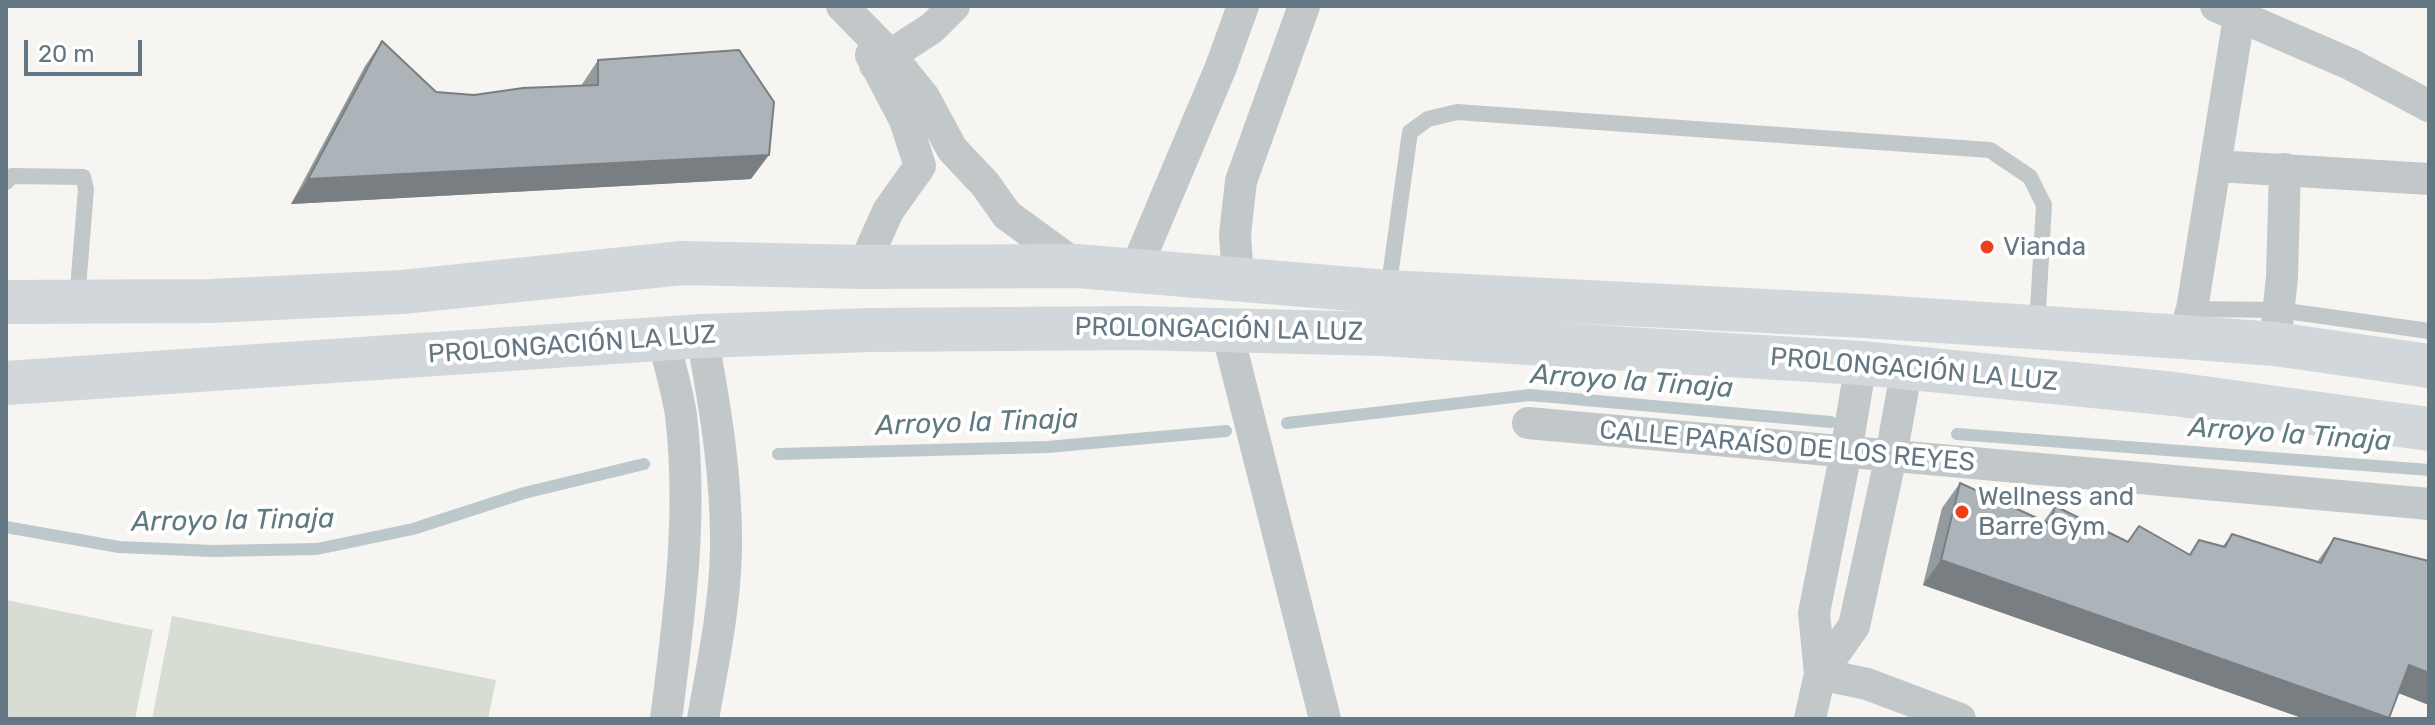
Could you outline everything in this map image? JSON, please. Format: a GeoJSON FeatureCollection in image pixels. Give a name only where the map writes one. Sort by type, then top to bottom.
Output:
{"type":"FeatureCollection","features":[{"type":"Feature","properties":{"kind":"main road","name":"PROLONGACIÓN LA LUZ"},"geometry":{"type":"LineString","coordinates":[[6,302],[211,301],[402,292],[682,263],[863,267],[1077,266],[1388,292],[1848,315],[2037,329],[2188,323],[2277,327],[2429,366]]}},
{"type":"Feature","properties":{"kind":"main road","name":"PROLONGACIÓN LA LUZ"},"geometry":{"type":"LineString","coordinates":[[6,383],[682,337],[1049,327],[1381,334],[1861,363],[2174,394],[2429,429]]}},
{"type":"Feature","properties":{"kind":"street"},"geometry":{"type":"LineString","coordinates":[[883,60],[932,28],[954,6]]}},
{"type":"Feature","properties":{"kind":"street"},"geometry":{"type":"LineString","coordinates":[[1135,271],[1221,67],[1243,6]]}},
{"type":"Feature","properties":{"kind":"street"},"geometry":{"type":"LineString","coordinates":[[1238,279],[1235,234],[1241,181],[1304,6]]}},
{"type":"Feature","properties":{"kind":"street"},"geometry":{"type":"LineString","coordinates":[[2188,323],[2216,166],[2227,11],[2350,64],[2429,106]]}},
{"type":"Feature","properties":{"kind":"street"},"geometry":{"type":"LineString","coordinates":[[852,18],[883,60],[924,97],[952,149],[985,184],[1007,215],[1077,266]]}},
{"type":"Feature","properties":{"kind":"street"},"geometry":{"type":"LineString","coordinates":[[883,60],[920,166]]}},
{"type":"Feature","properties":{"kind":"street"},"geometry":{"type":"LineString","coordinates":[[863,267],[888,211],[920,166],[952,149]]}},
{"type":"Feature","properties":{"kind":"street"},"geometry":{"type":"LineString","coordinates":[[2216,166],[2429,179]]}},
{"type":"Feature","properties":{"kind":"street"},"geometry":{"type":"LineString","coordinates":[[2277,327],[2285,169]]}},
{"type":"Feature","properties":{"kind":"street"},"geometry":{"type":"LineString","coordinates":[[1227,331],[1325,719]]}},
{"type":"Feature","properties":{"kind":"street"},"geometry":{"type":"LineString","coordinates":[[666,719],[679,619],[686,491],[680,413],[682,337]]}},
{"type":"Feature","properties":{"kind":"street"},"geometry":{"type":"LineString","coordinates":[[682,337],[718,424],[724,486],[726,551],[720,626],[703,719]]}},
{"type":"Feature","properties":{"kind":"street"},"geometry":{"type":"LineString","coordinates":[[1810,719],[1820,674],[1814,613],[1861,363]]}},
{"type":"Feature","properties":{"kind":"street"},"geometry":{"type":"LineString","coordinates":[[1820,674],[1854,626],[1907,367]]}},
{"type":"Feature","properties":{"kind":"street","name":"CALLE PARAÍSO DE LOS REYES"},"geometry":{"type":"LineString","coordinates":[[1528,423],[2429,504]]}},
{"type":"Feature","properties":{"kind":"street"},"geometry":{"type":"LineString","coordinates":[[1820,674],[1867,684],[1960,719]]}},
{"type":"Feature","properties":{"kind":"lane"},"geometry":{"type":"LineString","coordinates":[[1388,292],[1410,132],[1428,119],[1457,112],[1990,150],[2030,177],[2044,205],[2037,329]]}},
{"type":"Feature","properties":{"kind":"lane"},"geometry":{"type":"LineString","coordinates":[[6,182],[12,176],[83,177],[86,189],[76,302]]}},
{"type":"Feature","properties":{"kind":"lane"},"geometry":{"type":"LineString","coordinates":[[2277,327],[2429,331]]}},
{"type":"Feature","properties":{"kind":"shaded area"},"geometry":{"type":"Polygon","coordinates":[[[6,600],[153,630],[135,719],[6,719],[6,600]]]}},
{"type":"Feature","properties":{"kind":"shaded area"},"geometry":{"type":"Polygon","coordinates":[[[172,616],[496,680],[488,719],[152,719],[172,616]]]}},
{"type":"Feature","properties":{"kind":"building"},"geometry":{"type":"Polygon","coordinates":[[[382,41],[436,92],[474,95],[523,88],[598,85],[598,60],[739,50],[774,102],[769,155],[308,179],[382,41]]]}},
{"type":"Feature","properties":{"kind":"building"},"geometry":{"type":"Polygon","coordinates":[[[1960,483],[2050,524],[2055,506],[2128,542],[2139,526],[2190,555],[2199,540],[2225,547],[2232,534],[2321,563],[2334,538],[2429,561],[2429,673],[2409,665],[2389,718],[1941,560],[1960,483]]]}},
{"type":"Feature","properties":{"kind":"waterway","name":"Arroyo la Tinaja"},"geometry":{"type":"LineString","coordinates":[[1287,423],[1530,395],[1831,422]]}},
{"type":"Feature","properties":{"kind":"waterway","name":"Arroyo la Tinaja"},"geometry":{"type":"LineString","coordinates":[[778,454],[1047,447],[1226,431]]}},
{"type":"Feature","properties":{"kind":"waterway","name":"Arroyo la Tinaja"},"geometry":{"type":"LineString","coordinates":[[1957,434],[2429,470]]}},
{"type":"Feature","properties":{"kind":"waterway","name":"Arroyo la Tinaja"},"geometry":{"type":"LineString","coordinates":[[6,527],[119,547],[213,551],[317,549],[413,529],[524,493],[644,464]]}},
{"type":"Feature","properties":{"kind":"place","name":"Vianda"},"geometry":{"type":"Point","coordinates":[1987,247]}},
{"type":"Feature","properties":{"kind":"place","name":"Wellness and Barre Gym"},"geometry":{"type":"Point","coordinates":[1962,512]}}]}
